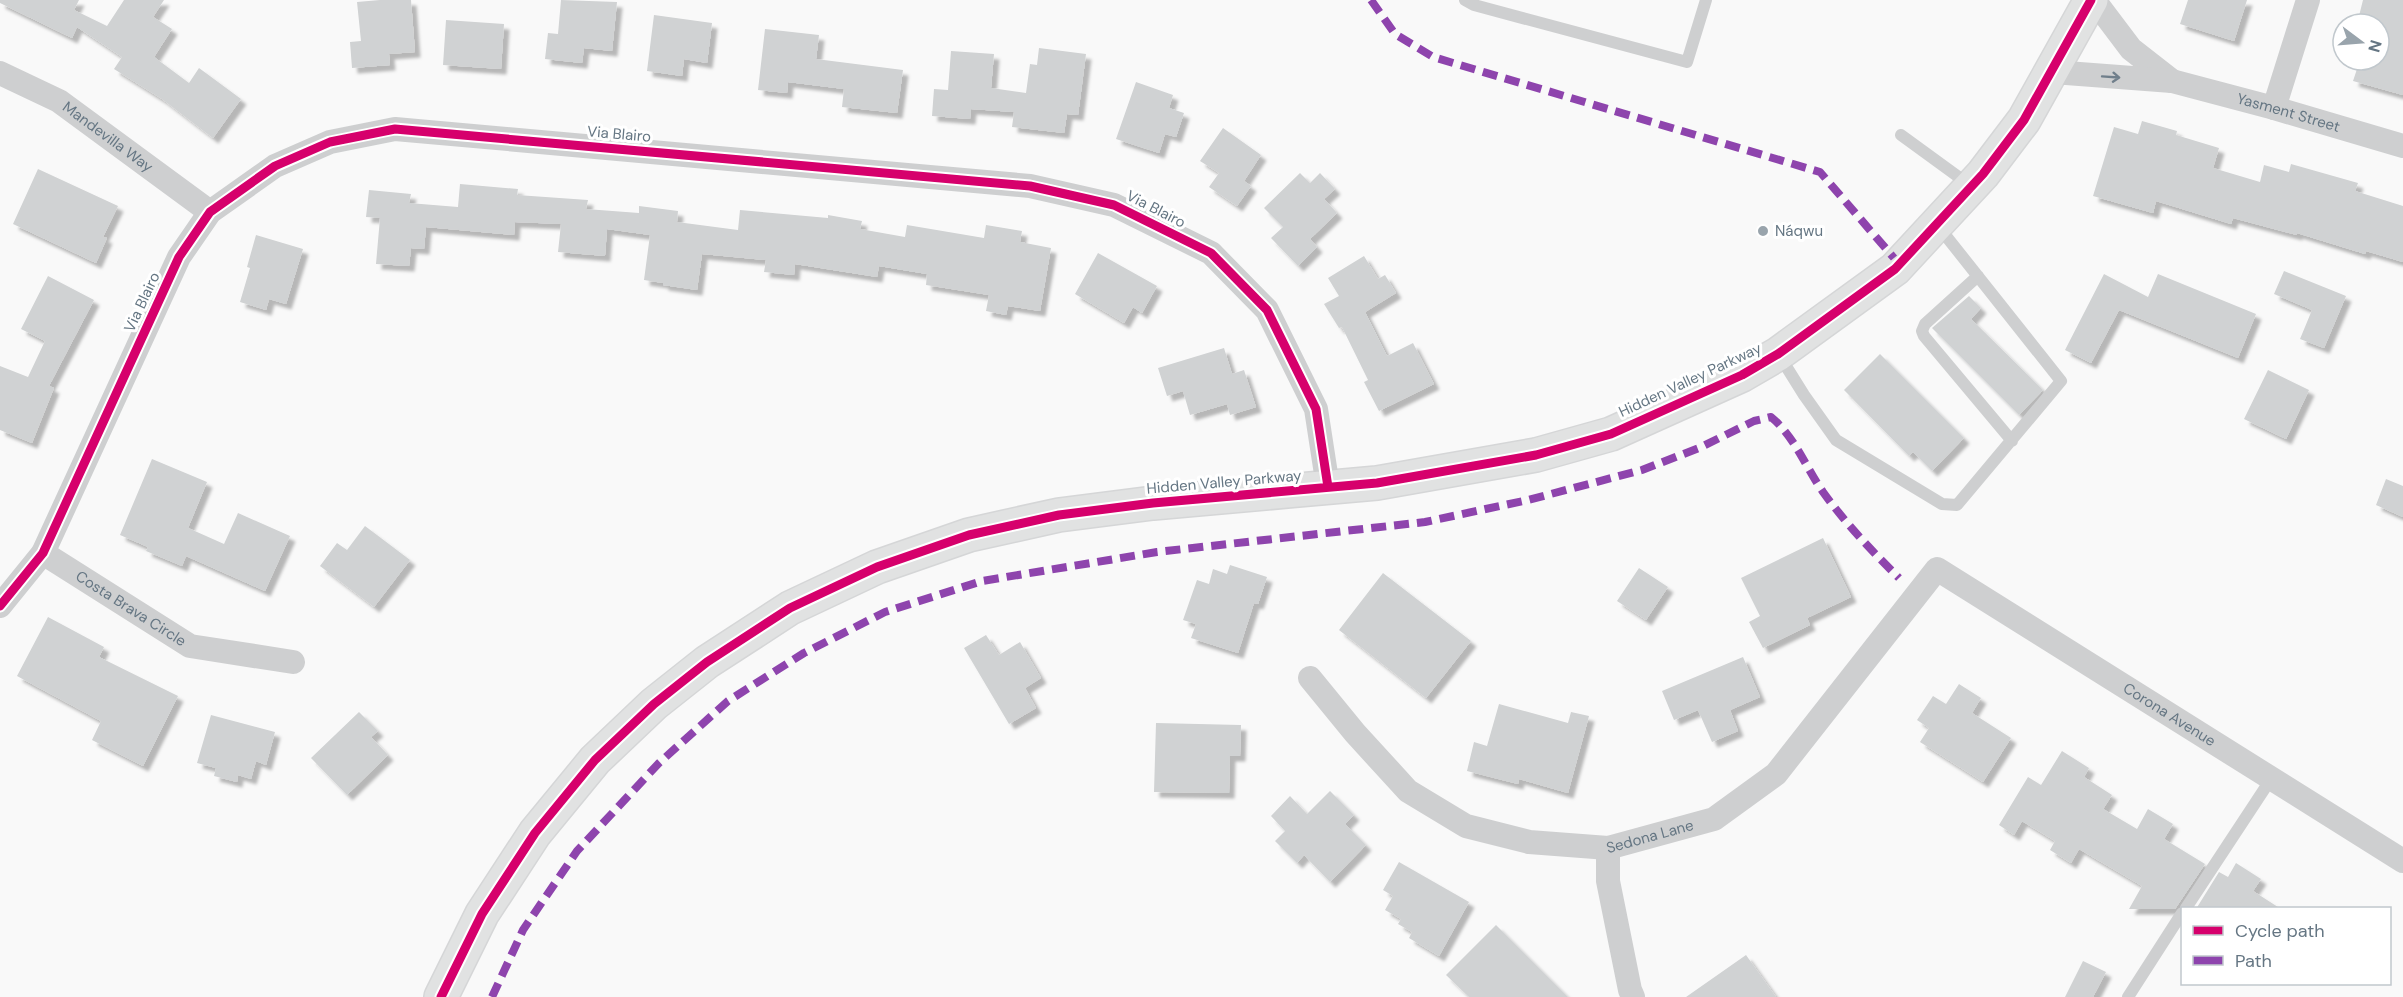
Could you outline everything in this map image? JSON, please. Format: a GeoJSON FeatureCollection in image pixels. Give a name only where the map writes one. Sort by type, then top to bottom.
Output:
{"type":"FeatureCollection","features":[{"type":"Feature","properties":{"kind":"main road","name":"Hidden Valley Parkway"},"geometry":{"type":"LineString","coordinates":[[441,997],[488,905],[535,833],[595,760],[654,704],[707,662],[790,608],[877,567],[969,535],[1059,516],[1154,503],[1377,483],[1525,458],[1611,434],[1742,375],[1779,354],[1895,269],[1971,186],[2024,120],[2093,0]]}},
{"type":"Feature","properties":{"kind":"street","name":"Yasment Street"},"geometry":{"type":"LineString","coordinates":[[2093,0],[2131,49],[2172,81]]}},
{"type":"Feature","properties":{"kind":"street"},"geometry":{"type":"LineString","coordinates":[[2274,108],[2308,0]]}},
{"type":"Feature","properties":{"kind":"street","name":"Yasment Street"},"geometry":{"type":"LineString","coordinates":[[2053,72],[2172,81],[2403,146]]}},
{"type":"Feature","properties":{"kind":"street","name":"Mandevilla Way"},"geometry":{"type":"LineString","coordinates":[[0,73],[59,101],[210,212]]}},
{"type":"Feature","properties":{"kind":"street","name":"Via Blairo"},"geometry":{"type":"LineString","coordinates":[[0,606],[43,553],[179,257],[210,212],[275,166],[330,142],[395,129],[1030,186],[1114,205],[1211,253],[1267,310],[1316,409],[1329,487]]}},
{"type":"Feature","properties":{"kind":"street","name":"Costa Brava Circle"},"geometry":{"type":"LineString","coordinates":[[43,553],[190,646],[293,662]]}},
{"type":"Feature","properties":{"kind":"street","name":"Corona Avenue"},"geometry":{"type":"LineString","coordinates":[[1937,568],[2403,861]]}},
{"type":"Feature","properties":{"kind":"street","name":"Sedona Lane"},"geometry":{"type":"LineString","coordinates":[[1310,678],[1355,733],[1408,791],[1466,826],[1529,842],[1608,848],[1714,819],[1776,774],[1937,568]]}},
{"type":"Feature","properties":{"kind":"street"},"geometry":{"type":"LineString","coordinates":[[1608,848],[1608,881],[1633,997]]}},
{"type":"Feature","properties":{"kind":"lane"},"geometry":{"type":"LineString","coordinates":[[1464,0],[1474,5],[1687,62],[1706,0]]}},
{"type":"Feature","properties":{"kind":"lane"},"geometry":{"type":"LineString","coordinates":[[1901,135],[1971,186]]}},
{"type":"Feature","properties":{"kind":"lane"},"geometry":{"type":"LineString","coordinates":[[1779,354],[1804,395],[1836,440],[1942,504],[1957,505],[2061,381],[1937,224]]}},
{"type":"Feature","properties":{"kind":"lane"},"geometry":{"type":"LineString","coordinates":[[1978,276],[1925,324],[1922,331],[2012,441]]}},
{"type":"Feature","properties":{"kind":"lane"},"geometry":{"type":"LineString","coordinates":[[2187,907],[2271,779]]}},
{"type":"Feature","properties":{"kind":"lane"},"geometry":{"type":"LineString","coordinates":[[2128,997],[2181,915]]}},
{"type":"Feature","properties":{"kind":"building"},"geometry":{"type":"Polygon","coordinates":[[[0,0],[79,0],[74,10],[107,26],[124,0],[164,0],[153,17],[172,29],[154,57],[189,83],[199,68],[241,99],[213,138],[162,99],[114,69],[122,57],[77,27],[72,38],[0,3],[0,0]]]}},
{"type":"Feature","properties":{"kind":"building"},"geometry":{"type":"Polygon","coordinates":[[[411,0],[415,52],[389,54],[390,65],[352,68],[350,42],[361,41],[357,2],[411,0]]]}},
{"type":"Feature","properties":{"kind":"building"},"geometry":{"type":"Polygon","coordinates":[[[561,0],[617,2],[612,51],[584,48],[582,63],[545,59],[548,33],[558,34],[561,0]]]}},
{"type":"Feature","properties":{"kind":"building"},"geometry":{"type":"Polygon","coordinates":[[[2188,0],[2247,0],[2234,41],[2180,24],[2188,0]]]}},
{"type":"Feature","properties":{"kind":"building"},"geometry":{"type":"Polygon","coordinates":[[[2363,0],[2403,0],[2403,95],[2353,81],[2356,72],[2391,72],[2391,12],[2360,12],[2363,0]]]}},
{"type":"Feature","properties":{"kind":"building"},"geometry":{"type":"Polygon","coordinates":[[[654,15],[712,23],[707,63],[684,59],[682,76],[647,71],[654,15]]]}},
{"type":"Feature","properties":{"kind":"building"},"geometry":{"type":"Polygon","coordinates":[[[446,20],[504,24],[501,69],[443,65],[446,20]]]}},
{"type":"Feature","properties":{"kind":"building"},"geometry":{"type":"Polygon","coordinates":[[[765,29],[819,35],[816,59],[903,70],[897,113],[842,107],[844,89],[788,82],[787,93],[758,90],[765,29]]]}},
{"type":"Feature","properties":{"kind":"building"},"geometry":{"type":"Polygon","coordinates":[[[1039,48],[1086,54],[1078,115],[1067,114],[1064,133],[1012,127],[1014,112],[971,109],[970,119],[932,116],[934,89],[948,90],[951,51],[994,54],[991,88],[1026,93],[1030,64],[1037,65],[1039,48]]]}},
{"type":"Feature","properties":{"kind":"building"},"geometry":{"type":"Polygon","coordinates":[[[1136,82],[1173,95],[1169,108],[1184,113],[1176,137],[1165,134],[1159,153],[1116,139],[1136,82]]]}},
{"type":"Feature","properties":{"kind":"building"},"geometry":{"type":"Polygon","coordinates":[[[2142,121],[2177,131],[2176,135],[2219,148],[2213,168],[2260,182],[2264,165],[2289,172],[2291,164],[2358,183],[2355,191],[2403,206],[2403,262],[2233,218],[2231,224],[2156,201],[2153,213],[2093,196],[2114,127],[2138,134],[2142,121]]]}},
{"type":"Feature","properties":{"kind":"building"},"geometry":{"type":"Polygon","coordinates":[[[1223,128],[1261,155],[1244,181],[1251,186],[1237,206],[1209,187],[1219,173],[1200,161],[1223,128]]]}},
{"type":"Feature","properties":{"kind":"building"},"geometry":{"type":"Polygon","coordinates":[[[38,169],[118,206],[103,237],[107,238],[96,263],[13,224],[38,169]]]}},
{"type":"Feature","properties":{"kind":"building"},"geometry":{"type":"Polygon","coordinates":[[[1300,173],[1310,183],[1320,173],[1335,189],[1324,199],[1337,213],[1310,239],[1317,247],[1298,266],[1271,238],[1283,227],[1264,208],[1300,173]]]}},
{"type":"Feature","properties":{"kind":"building"},"geometry":{"type":"Polygon","coordinates":[[[460,184],[518,189],[517,195],[588,200],[586,209],[639,213],[639,206],[678,211],[677,222],[738,230],[740,210],[828,218],[828,215],[862,221],[860,229],[905,237],[907,225],[984,238],[986,225],[1022,231],[1020,242],[1051,248],[1040,311],[1008,306],[1006,315],[986,311],[989,295],[926,285],[927,274],[879,266],[877,277],[795,264],[794,275],[764,272],[766,260],[702,254],[697,290],[663,285],[663,283],[644,280],[650,235],[607,229],[605,256],[558,252],[561,224],[515,222],[514,235],[426,227],[424,249],[411,248],[409,266],[376,264],[380,218],[366,217],[369,190],[411,194],[409,203],[458,207],[460,184]]]}},
{"type":"Feature","properties":{"kind":"building"},"geometry":{"type":"Polygon","coordinates":[[[256,235],[303,249],[286,304],[269,299],[266,310],[240,302],[250,268],[247,267],[256,235]]]}},
{"type":"Feature","properties":{"kind":"building"},"geometry":{"type":"Polygon","coordinates":[[[1098,253],[1157,286],[1142,313],[1133,307],[1124,323],[1075,294],[1098,253]]]}},
{"type":"Feature","properties":{"kind":"building"},"geometry":{"type":"Polygon","coordinates":[[[1364,256],[1378,279],[1385,275],[1396,293],[1365,312],[1387,356],[1413,343],[1434,384],[1379,411],[1364,382],[1368,380],[1342,327],[1339,328],[1324,304],[1339,296],[1328,278],[1364,256]]]}},
{"type":"Feature","properties":{"kind":"building"},"geometry":{"type":"Polygon","coordinates":[[[2284,271],[2346,296],[2324,348],[2300,339],[2312,310],[2274,294],[2284,271]]]}},
{"type":"Feature","properties":{"kind":"building"},"geometry":{"type":"Polygon","coordinates":[[[2104,274],[2148,297],[2158,274],[2256,314],[2238,358],[2119,310],[2091,363],[2065,350],[2104,274]]]}},
{"type":"Feature","properties":{"kind":"building"},"geometry":{"type":"Polygon","coordinates":[[[48,276],[94,300],[49,386],[54,388],[32,443],[0,430],[0,366],[28,377],[45,341],[21,329],[48,276]]]}},
{"type":"Feature","properties":{"kind":"building"},"geometry":{"type":"Polygon","coordinates":[[[1969,296],[1981,308],[1971,319],[2043,390],[2019,415],[1932,328],[1969,296]]]}},
{"type":"Feature","properties":{"kind":"building"},"geometry":{"type":"Polygon","coordinates":[[[1224,348],[1232,374],[1244,370],[1256,407],[1230,415],[1227,404],[1190,415],[1183,391],[1167,396],[1158,368],[1224,348]]]}},
{"type":"Feature","properties":{"kind":"building"},"geometry":{"type":"Polygon","coordinates":[[[1880,354],[1964,438],[1932,471],[1913,452],[1909,456],[1844,390],[1880,354]]]}},
{"type":"Feature","properties":{"kind":"building"},"geometry":{"type":"Polygon","coordinates":[[[2268,370],[2309,390],[2286,439],[2244,419],[2268,370]]]}},
{"type":"Feature","properties":{"kind":"building"},"geometry":{"type":"Polygon","coordinates":[[[152,459],[207,482],[188,528],[224,544],[238,513],[290,536],[265,591],[186,556],[182,566],[146,551],[148,547],[120,535],[152,459]]]}},
{"type":"Feature","properties":{"kind":"building"},"geometry":{"type":"Polygon","coordinates":[[[2386,479],[2403,486],[2403,517],[2376,505],[2386,479]]]}},
{"type":"Feature","properties":{"kind":"building"},"geometry":{"type":"Polygon","coordinates":[[[365,526],[410,560],[374,607],[320,566],[337,543],[347,550],[365,526]]]}},
{"type":"Feature","properties":{"kind":"building"},"geometry":{"type":"Polygon","coordinates":[[[1823,538],[1851,597],[1807,618],[1810,625],[1763,648],[1749,622],[1760,616],[1741,578],[1823,538]]]}},
{"type":"Feature","properties":{"kind":"building"},"geometry":{"type":"Polygon","coordinates":[[[1230,565],[1267,577],[1258,604],[1254,603],[1238,653],[1191,638],[1196,624],[1183,620],[1197,580],[1209,584],[1213,569],[1227,574],[1230,565]]]}},
{"type":"Feature","properties":{"kind":"building"},"geometry":{"type":"Polygon","coordinates":[[[1639,568],[1668,587],[1646,620],[1617,601],[1639,568]]]}},
{"type":"Feature","properties":{"kind":"building"},"geometry":{"type":"Polygon","coordinates":[[[1383,573],[1471,641],[1426,698],[1339,630],[1383,573]]]}},
{"type":"Feature","properties":{"kind":"building"},"geometry":{"type":"Polygon","coordinates":[[[48,617],[104,647],[99,657],[178,696],[143,766],[92,740],[101,721],[17,676],[48,617]]]}},
{"type":"Feature","properties":{"kind":"building"},"geometry":{"type":"Polygon","coordinates":[[[986,635],[999,655],[1020,642],[1041,678],[1025,688],[1036,708],[1009,724],[964,648],[986,635]]]}},
{"type":"Feature","properties":{"kind":"building"},"geometry":{"type":"Polygon","coordinates":[[[1743,657],[1760,697],[1730,710],[1738,731],[1712,742],[1698,710],[1674,720],[1662,691],[1743,657]]]}},
{"type":"Feature","properties":{"kind":"building"},"geometry":{"type":"Polygon","coordinates":[[[1959,684],[1981,698],[1972,713],[2011,738],[1983,782],[1920,742],[1929,728],[1917,720],[1933,696],[1946,704],[1959,684]]]}},
{"type":"Feature","properties":{"kind":"building"},"geometry":{"type":"Polygon","coordinates":[[[1499,704],[1568,723],[1571,712],[1589,716],[1568,793],[1519,779],[1518,784],[1467,771],[1474,742],[1487,746],[1499,704]]]}},
{"type":"Feature","properties":{"kind":"building"},"geometry":{"type":"Polygon","coordinates":[[[359,712],[378,731],[371,737],[388,755],[347,795],[311,758],[359,712]]]}},
{"type":"Feature","properties":{"kind":"building"},"geometry":{"type":"Polygon","coordinates":[[[211,715],[275,732],[266,765],[256,761],[251,779],[238,775],[237,782],[214,776],[216,768],[197,763],[211,715]]]}},
{"type":"Feature","properties":{"kind":"building"},"geometry":{"type":"Polygon","coordinates":[[[1156,723],[1241,725],[1240,756],[1230,756],[1229,793],[1154,792],[1156,723]]]}},
{"type":"Feature","properties":{"kind":"building"},"geometry":{"type":"Polygon","coordinates":[[[2062,751],[2089,768],[2084,777],[2112,795],[2103,809],[2137,829],[2148,809],[2173,824],[2164,839],[2205,864],[2175,909],[2129,909],[2142,886],[2079,849],[2071,863],[2050,850],[2055,841],[2022,821],[2014,835],[1999,825],[2028,777],[2041,785],[2062,751]]]}},
{"type":"Feature","properties":{"kind":"building"},"geometry":{"type":"Polygon","coordinates":[[[1330,791],[1354,815],[1345,824],[1366,845],[1330,882],[1304,855],[1297,863],[1275,841],[1285,831],[1271,816],[1290,796],[1307,814],[1330,791]]]}},
{"type":"Feature","properties":{"kind":"building"},"geometry":{"type":"Polygon","coordinates":[[[1399,862],[1469,902],[1439,956],[1409,938],[1412,932],[1398,924],[1401,919],[1385,910],[1393,896],[1383,890],[1399,862]]]}},
{"type":"Feature","properties":{"kind":"building"},"geometry":{"type":"Polygon","coordinates":[[[2236,863],[2261,879],[2253,891],[2278,907],[2197,907],[2219,872],[2228,877],[2236,863]]]}},
{"type":"Feature","properties":{"kind":"building"},"geometry":{"type":"Polygon","coordinates":[[[1496,925],[1568,997],[1469,997],[1446,975],[1496,925]]]}},
{"type":"Feature","properties":{"kind":"building"},"geometry":{"type":"Polygon","coordinates":[[[1746,955],[1776,997],[1686,997],[1746,955]]]}},
{"type":"Feature","properties":{"kind":"building"},"geometry":{"type":"Polygon","coordinates":[[[2083,961],[2106,972],[2093,997],[2065,997],[2083,961]]]}},
{"type":"Feature","properties":{"kind":"marked path"},"geometry":{"type":"LineString","coordinates":[[1371,0],[1395,34],[1433,57],[1820,172],[1894,258]]}},
{"type":"Feature","properties":{"kind":"marked path"},"geometry":{"type":"LineString","coordinates":[[492,997],[523,930],[577,851],[659,763],[728,701],[804,653],[885,612],[982,581],[1157,552],[1425,522],[1528,500],[1642,470],[1699,448],[1754,421],[1771,417],[1787,434],[1823,492],[1841,515],[1899,578]]}},
{"type":"Feature","properties":{"kind":"cycle path"},"geometry":{"type":"LineString","coordinates":[[441,997],[482,914],[535,833],[595,760],[654,704],[707,662],[790,608],[877,567],[969,535],[1059,515],[1153,503],[1377,483],[1536,455],[1611,434],[1742,375],[1778,354],[1895,269],[1983,174],[2024,120],[2091,0]]}},
{"type":"Feature","properties":{"kind":"cycle path"},"geometry":{"type":"LineString","coordinates":[[0,606],[43,553],[179,257],[210,212],[275,166],[330,142],[395,129],[1030,186],[1114,205],[1211,253],[1267,310],[1316,409],[1328,487]]}},
{"type":"Feature","properties":{"kind":"place","name":"Náqwu"},"geometry":{"type":"Point","coordinates":[1763,231]}}]}
